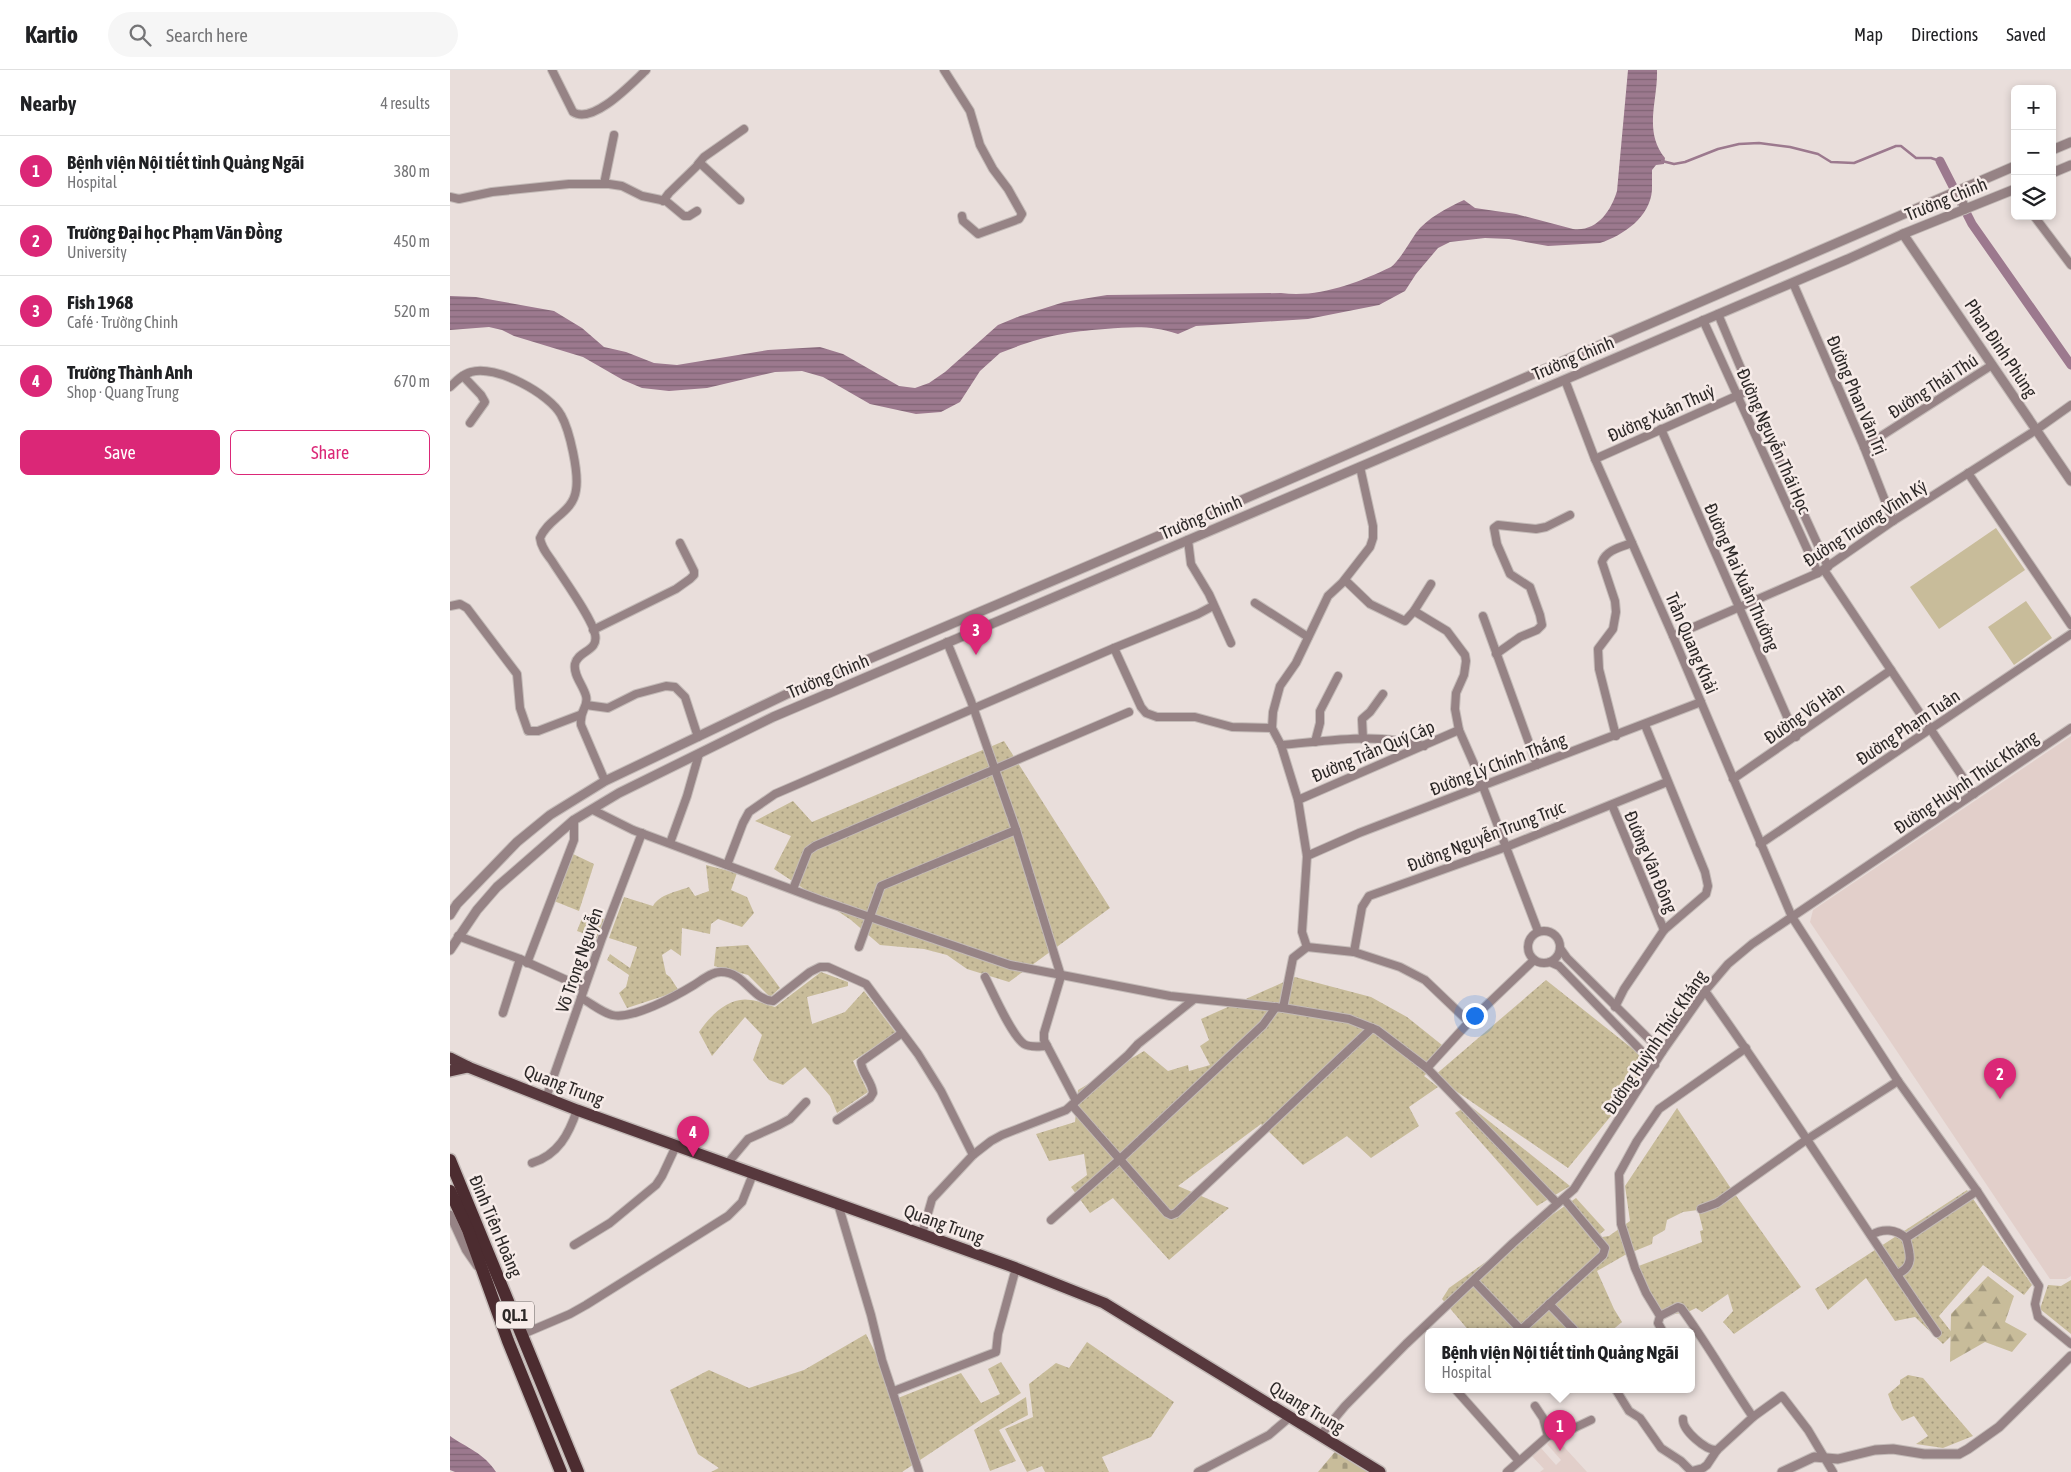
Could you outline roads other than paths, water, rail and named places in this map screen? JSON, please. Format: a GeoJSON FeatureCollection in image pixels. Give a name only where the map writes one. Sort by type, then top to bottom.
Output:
{"type":"FeatureCollection","features":[{"type":"Feature","properties":{"kind":"highway","name":"Đinh Tiên Hoàng"},"geometry":{"type":"LineString","coordinates":[[450,1160],[578,1472]]}},
{"type":"Feature","properties":{"kind":"highway","name":"Đinh Tiên Hoàng"},"geometry":{"type":"LineString","coordinates":[[450,1191],[468,1230],[508,1341],[561,1472]]}},
{"type":"Feature","properties":{"kind":"main road","name":"Quang Trung"},"geometry":{"type":"LineString","coordinates":[[450,1058],[468,1067],[577,1110],[1016,1268],[1104,1302],[1380,1472]]}},
{"type":"Feature","properties":{"kind":"main road"},"geometry":{"type":"LineString","coordinates":[[450,1071],[468,1067]]}},
{"type":"Feature","properties":{"kind":"street"},"geometry":{"type":"LineString","coordinates":[[552,70],[573,112],[579,114],[588,114],[607,104],[646,70]]}},
{"type":"Feature","properties":{"kind":"street"},"geometry":{"type":"LineString","coordinates":[[944,70],[970,111],[980,145],[992,169],[1008,189],[1022,214],[1020,219],[978,234],[964,221],[962,216]]}},
{"type":"Feature","properties":{"kind":"street"},"geometry":{"type":"LineString","coordinates":[[664,201],[668,193],[704,157],[744,129]]}},
{"type":"Feature","properties":{"kind":"street"},"geometry":{"type":"LineString","coordinates":[[604,184],[614,135]]}},
{"type":"Feature","properties":{"kind":"street"},"geometry":{"type":"LineString","coordinates":[[2056,148],[2071,142]]}},
{"type":"Feature","properties":{"kind":"street"},"geometry":{"type":"LineString","coordinates":[[698,164],[702,163],[740,200]]}},
{"type":"Feature","properties":{"kind":"street"},"geometry":{"type":"LineString","coordinates":[[2056,171],[2071,165]]}},
{"type":"Feature","properties":{"kind":"street","name":"Trường Chinh"},"geometry":{"type":"LineString","coordinates":[[450,915],[457,904],[517,842],[550,815],[605,781],[698,736],[789,693],[1177,528],[2011,168]]}},
{"type":"Feature","properties":{"kind":"street"},"geometry":{"type":"LineString","coordinates":[[450,197],[459,200],[492,192],[569,184],[604,184],[622,186],[642,196],[664,201],[684,216],[691,216],[697,211]]}},
{"type":"Feature","properties":{"kind":"street"},"geometry":{"type":"LineString","coordinates":[[1958,191],[1965,209]]}},
{"type":"Feature","properties":{"kind":"street","name":"Trường Chinh"},"geometry":{"type":"LineString","coordinates":[[450,950],[454,934],[497,887],[574,820],[619,794],[773,717],[1904,234],[2011,192]]}},
{"type":"Feature","properties":{"kind":"street"},"geometry":{"type":"LineString","coordinates":[[2037,220],[2071,265]]}},
{"type":"Feature","properties":{"kind":"street","name":"Phan Đình Phùng"},"geometry":{"type":"LineString","coordinates":[[1904,234],[2071,481]]}},
{"type":"Feature","properties":{"kind":"street","name":"Đường Phan Văn Trị"},"geometry":{"type":"LineString","coordinates":[[1793,283],[1864,447],[1893,521]]}},
{"type":"Feature","properties":{"kind":"street","name":"Đường Nguyễn Thái Học"},"geometry":{"type":"LineString","coordinates":[[1718,314],[1823,570]]}},
{"type":"Feature","properties":{"kind":"street","name":"Đường Nguyễn Thái Học"},"geometry":{"type":"LineString","coordinates":[[1703,320],[1780,490],[1823,570],[1974,794]]}},
{"type":"Feature","properties":{"kind":"street","name":"Đường Thái Thú"},"geometry":{"type":"LineString","coordinates":[[1864,447],[1992,365]]}},
{"type":"Feature","properties":{"kind":"street"},"geometry":{"type":"LineString","coordinates":[[1553,366],[1562,381]]}},
{"type":"Feature","properties":{"kind":"street"},"geometry":{"type":"LineString","coordinates":[[450,388],[463,376],[471,372],[480,371],[506,376],[542,395],[561,415],[572,452],[577,484],[576,492],[574,500],[565,512],[546,527],[540,538],[544,550],[594,630],[596,642],[593,648],[579,657],[575,667],[576,674],[587,698],[586,705],[580,715],[538,731],[528,731],[521,714],[519,682],[514,670],[467,608],[460,604],[450,606]]}},
{"type":"Feature","properties":{"kind":"street"},"geometry":{"type":"LineString","coordinates":[[463,376],[485,402],[470,423]]}},
{"type":"Feature","properties":{"kind":"street","name":"Trần Quang Khải"},"geometry":{"type":"LineString","coordinates":[[1562,381],[1792,917],[1898,1081],[1977,1192],[2039,1286],[2035,1304],[2038,1317],[2071,1344]]}},
{"type":"Feature","properties":{"kind":"street","name":"Đường Xuân Thuỷ"},"geometry":{"type":"LineString","coordinates":[[1595,459],[1750,390]]}},
{"type":"Feature","properties":{"kind":"street","name":"Đường Trương Vĩnh Ký"},"geometry":{"type":"LineString","coordinates":[[1673,636],[1823,570],[1893,521],[2036,430],[2071,405]]}},
{"type":"Feature","properties":{"kind":"street","name":"Đường Mai Xuân Thưởng"},"geometry":{"type":"LineString","coordinates":[[1660,429],[1796,737]]}},
{"type":"Feature","properties":{"kind":"street"},"geometry":{"type":"LineString","coordinates":[[1307,947],[1302,932],[1307,856],[1298,800],[1281,745],[1272,728],[1276,698],[1280,686],[1296,663],[1328,596],[1345,580],[1366,554],[1373,538],[1373,526],[1360,467]]}},
{"type":"Feature","properties":{"kind":"street"},"geometry":{"type":"LineString","coordinates":[[1968,473],[2071,625]]}},
{"type":"Feature","properties":{"kind":"street"},"geometry":{"type":"LineString","coordinates":[[1496,654],[1520,636],[1537,630],[1542,625],[1530,587],[1510,574],[1497,544],[1494,528],[1498,525],[1536,530],[1570,516]]}},
{"type":"Feature","properties":{"kind":"street"},"geometry":{"type":"LineString","coordinates":[[1177,528],[1186,541],[1191,564],[1209,594],[1230,643]]}},
{"type":"Feature","properties":{"kind":"street"},"geometry":{"type":"LineString","coordinates":[[594,630],[676,589],[694,575],[694,571],[680,543]]}},
{"type":"Feature","properties":{"kind":"street"},"geometry":{"type":"LineString","coordinates":[[1616,736],[1598,658],[1598,649],[1613,628],[1616,612],[1615,601],[1602,562],[1604,557],[1610,552],[1632,543]]}},
{"type":"Feature","properties":{"kind":"street"},"geometry":{"type":"LineString","coordinates":[[1345,580],[1370,604],[1402,621],[1405,621],[1414,611],[1431,584]]}},
{"type":"Feature","properties":{"kind":"street"},"geometry":{"type":"LineString","coordinates":[[1255,603],[1308,637]]}},
{"type":"Feature","properties":{"kind":"street"},"geometry":{"type":"LineString","coordinates":[[728,865],[746,817],[762,801],[781,791],[1213,606]]}},
{"type":"Feature","properties":{"kind":"street"},"geometry":{"type":"LineString","coordinates":[[1414,611],[1447,631],[1464,655],[1466,661],[1464,676],[1456,693],[1455,709],[1459,730],[1538,932]]}},
{"type":"Feature","properties":{"kind":"street"},"geometry":{"type":"LineString","coordinates":[[1483,616],[1537,765]]}},
{"type":"Feature","properties":{"kind":"street"},"geometry":{"type":"LineString","coordinates":[[941,629],[973,709],[1016,830],[1061,976],[1044,1033],[1047,1046],[1074,1103],[1119,1160],[1167,1213],[1171,1215],[1176,1213],[1372,1028]]}},
{"type":"Feature","properties":{"kind":"street","name":"Đường Phạm Tuân"},"geometry":{"type":"LineString","coordinates":[[1760,844],[2071,634]]}},
{"type":"Feature","properties":{"kind":"street"},"geometry":{"type":"LineString","coordinates":[[1114,648],[1141,707],[1146,713],[1157,717],[1195,717],[1232,727],[1272,728]]}},
{"type":"Feature","properties":{"kind":"street","name":"Đường Võ Hàn"},"geometry":{"type":"LineString","coordinates":[[1733,779],[1892,670]]}},
{"type":"Feature","properties":{"kind":"street"},"geometry":{"type":"LineString","coordinates":[[1315,742],[1320,723],[1320,711],[1338,676]]}},
{"type":"Feature","properties":{"kind":"street"},"geometry":{"type":"LineString","coordinates":[[586,705],[608,708],[636,694],[666,686],[675,687],[685,697],[698,736]]}},
{"type":"Feature","properties":{"kind":"street"},"geometry":{"type":"LineString","coordinates":[[1363,738],[1362,719],[1370,712],[1383,694]]}},
{"type":"Feature","properties":{"kind":"street","name":"Đường Lý Chính Thắng"},"geometry":{"type":"LineString","coordinates":[[1307,856],[1359,833],[1701,702]]}},
{"type":"Feature","properties":{"kind":"street"},"geometry":{"type":"LineString","coordinates":[[793,889],[808,851],[815,846],[1129,712]]}},
{"type":"Feature","properties":{"kind":"street"},"geometry":{"type":"LineString","coordinates":[[580,715],[586,740],[605,781]]}},
{"type":"Feature","properties":{"kind":"street"},"geometry":{"type":"LineString","coordinates":[[1615,1007],[1624,989],[1664,930],[1706,894],[1708,886],[1706,872],[1667,782],[1645,725]]}},
{"type":"Feature","properties":{"kind":"street","name":"Đường Huỳnh Thúc Kháng"},"geometry":{"type":"LineString","coordinates":[[1320,1436],[1344,1406],[1406,1344],[1574,1189],[1662,1052],[1705,991],[1728,964],[1752,944],[2071,728]]}},
{"type":"Feature","properties":{"kind":"street","name":"Đường Trần Quý Cáp"},"geometry":{"type":"LineString","coordinates":[[1298,800],[1459,730]]}},
{"type":"Feature","properties":{"kind":"street"},"geometry":{"type":"LineString","coordinates":[[1281,745],[1363,738],[1405,740],[1424,746]]}},
{"type":"Feature","properties":{"kind":"street"},"geometry":{"type":"LineString","coordinates":[[670,843],[687,796],[699,754]]}},
{"type":"Feature","properties":{"kind":"street","name":"Đường Nguyễn Trung Trực"},"geometry":{"type":"LineString","coordinates":[[1354,952],[1362,907],[1369,896],[1506,847],[1667,782]]}},
{"type":"Feature","properties":{"kind":"street"},"geometry":{"type":"LineString","coordinates":[[583,795],[593,810],[642,834],[1010,965],[1193,1000],[1280,1008],[1349,1020],[1372,1028],[1427,1068],[1605,1248],[1602,1255],[1525,1328]]}},
{"type":"Feature","properties":{"kind":"street","name":"Đường Vân Đông"},"geometry":{"type":"LineString","coordinates":[[1612,805],[1664,930]]}},
{"type":"Feature","properties":{"kind":"street"},"geometry":{"type":"LineString","coordinates":[[503,1013],[574,840],[574,820]]}},
{"type":"Feature","properties":{"kind":"street"},"geometry":{"type":"LineString","coordinates":[[859,947],[881,886],[1016,830]]}},
{"type":"Feature","properties":{"kind":"street","name":"Võ Trọng Nguyễn"},"geometry":{"type":"LineString","coordinates":[[546,1098],[584,988],[642,834]]}},
{"type":"Feature","properties":{"kind":"street"},"geometry":{"type":"LineString","coordinates":[[1550,962],[1557,957],[1560,948],[1556,934],[1550,931],[1538,932],[1532,935],[1528,948],[1534,960],[1550,962],[1559,966],[1655,1065]]}},
{"type":"Feature","properties":{"kind":"street"},"geometry":{"type":"LineString","coordinates":[[454,934],[524,961],[584,988]]}},
{"type":"Feature","properties":{"kind":"street"},"geometry":{"type":"LineString","coordinates":[[1051,1220],[1119,1160],[1280,1008],[1293,958],[1307,947],[1354,952],[1400,967],[1425,980],[1469,1022]]}},
{"type":"Feature","properties":{"kind":"street"},"geometry":{"type":"LineString","coordinates":[[1560,948],[1567,958],[1615,1007],[1662,1052]]}},
{"type":"Feature","properties":{"kind":"street"},"geometry":{"type":"LineString","coordinates":[[1427,1068],[1469,1022],[1534,960]]}},
{"type":"Feature","properties":{"kind":"street"},"geometry":{"type":"LineString","coordinates":[[581,998],[612,1015],[624,1014],[664,1002],[711,974],[720,972],[732,973],[761,997],[774,1001],[810,972],[820,967],[828,967],[866,984],[918,1054],[941,1091],[973,1155]]}},
{"type":"Feature","properties":{"kind":"street"},"geometry":{"type":"LineString","coordinates":[[985,976],[1016,1036],[1029,1046],[1047,1046]]}},
{"type":"Feature","properties":{"kind":"street"},"geometry":{"type":"LineString","coordinates":[[1705,991],[1746,1048],[1937,1333]]}},
{"type":"Feature","properties":{"kind":"street"},"geometry":{"type":"LineString","coordinates":[[922,1234],[932,1199],[973,1155],[996,1138],[1066,1110],[1138,1044],[1193,1000]]}},
{"type":"Feature","properties":{"kind":"street"},"geometry":{"type":"LineString","coordinates":[[837,1120],[870,1098],[874,1093],[873,1087],[861,1068],[861,1062],[902,1032]]}},
{"type":"Feature","properties":{"kind":"street"},"geometry":{"type":"LineString","coordinates":[[1661,1328],[1658,1323],[1660,1316],[1638,1276],[1624,1233],[1619,1174],[1659,1109],[1746,1048]]}},
{"type":"Feature","properties":{"kind":"street"},"geometry":{"type":"LineString","coordinates":[[1701,1208],[1717,1203],[1806,1140],[1898,1081]]}},
{"type":"Feature","properties":{"kind":"street"},"geometry":{"type":"LineString","coordinates":[[728,1164],[748,1139],[790,1118],[806,1102]]}},
{"type":"Feature","properties":{"kind":"street"},"geometry":{"type":"LineString","coordinates":[[532,1163],[556,1150],[566,1135],[577,1110]]}},
{"type":"Feature","properties":{"kind":"street"},"geometry":{"type":"LineString","coordinates":[[574,1245],[610,1223],[656,1185],[676,1146]]}},
{"type":"Feature","properties":{"kind":"street"},"geometry":{"type":"LineString","coordinates":[[523,1334],[586,1305],[728,1216],[742,1202],[753,1174]]}},
{"type":"Feature","properties":{"kind":"street"},"geometry":{"type":"LineString","coordinates":[[1906,1238],[1977,1192]]}},
{"type":"Feature","properties":{"kind":"street"},"geometry":{"type":"LineString","coordinates":[[838,1204],[871,1315],[882,1360],[894,1391],[919,1472]]}},
{"type":"Feature","properties":{"kind":"street"},"geometry":{"type":"LineString","coordinates":[[450,1215],[466,1250],[486,1282]]}},
{"type":"Feature","properties":{"kind":"street"},"geometry":{"type":"LineString","coordinates":[[1871,1235],[1878,1231],[1890,1230],[1900,1232],[1906,1238],[1911,1254],[1911,1262],[1904,1272],[1897,1274]]}},
{"type":"Feature","properties":{"kind":"street"},"geometry":{"type":"LineString","coordinates":[[894,1391],[996,1352],[998,1334],[1016,1268]]}},
{"type":"Feature","properties":{"kind":"street"},"geometry":{"type":"LineString","coordinates":[[1474,1281],[1519,1328]]}},
{"type":"Feature","properties":{"kind":"street"},"geometry":{"type":"LineString","coordinates":[[1549,1304],[1572,1328]]}},
{"type":"Feature","properties":{"kind":"street"},"geometry":{"type":"LineString","coordinates":[[1660,1316],[1678,1307],[1681,1308],[1698,1330],[1720,1368],[1753,1417]]}},
{"type":"Feature","properties":{"kind":"street"},"geometry":{"type":"LineString","coordinates":[[1782,1472],[1814,1457],[1825,1456],[1838,1459],[1875,1450],[1893,1449],[1924,1454],[1959,1454],[1968,1450],[1999,1427],[2071,1356]]}},
{"type":"Feature","properties":{"kind":"street"},"geometry":{"type":"LineString","coordinates":[[1459,1393],[1519,1460]]}},
{"type":"Feature","properties":{"kind":"street"},"geometry":{"type":"LineString","coordinates":[[1618,1393],[1629,1411],[1640,1418],[1661,1448],[1692,1471],[1703,1468],[1717,1450],[1753,1417],[1782,1396],[1825,1456],[1833,1472]]}},
{"type":"Feature","properties":{"kind":"street"},"geometry":{"type":"LineString","coordinates":[[1535,1406],[1543,1418],[1548,1436]]}},
{"type":"Feature","properties":{"kind":"street"},"geometry":{"type":"LineString","coordinates":[[1198,1472],[1268,1435],[1290,1418]]}},
{"type":"Feature","properties":{"kind":"street"},"geometry":{"type":"LineString","coordinates":[[1683,1419],[1683,1426],[1690,1434],[1704,1445],[1717,1450]]}},
{"type":"Feature","properties":{"kind":"street"},"geometry":{"type":"LineString","coordinates":[[1507,1472],[1548,1436],[1572,1429],[1591,1420]]}},
{"type":"Feature","properties":{"kind":"waterway"},"geometry":{"type":"LineString","coordinates":[[1662,161],[1674,164],[1685,162],[1718,149],[1739,144],[1759,143],[1790,147],[1818,154],[1831,162],[1854,163],[1896,146],[1901,146],[1916,158],[1931,158],[1940,161]]}},
{"type":"Feature","properties":{"kind":"waterway"},"geometry":{"type":"LineString","coordinates":[[1940,161],[1972,224],[2071,365]]}},
{"type":"Feature","properties":{"kind":"place","name":"Fish 1968"},"geometry":{"type":"Point","coordinates":[976,655]}},
{"type":"Feature","properties":{"kind":"place","name":"Trường Đại học Phạm Văn Đồng"},"geometry":{"type":"Point","coordinates":[2000,1099]}},
{"type":"Feature","properties":{"kind":"place","name":"Trường Thành Anh"},"geometry":{"type":"Point","coordinates":[693,1157]}},
{"type":"Feature","properties":{"kind":"place","name":"Bệnh viện Nội tiết tỉnh Quảng Ngãi"},"geometry":{"type":"Point","coordinates":[1560,1451]}}]}
